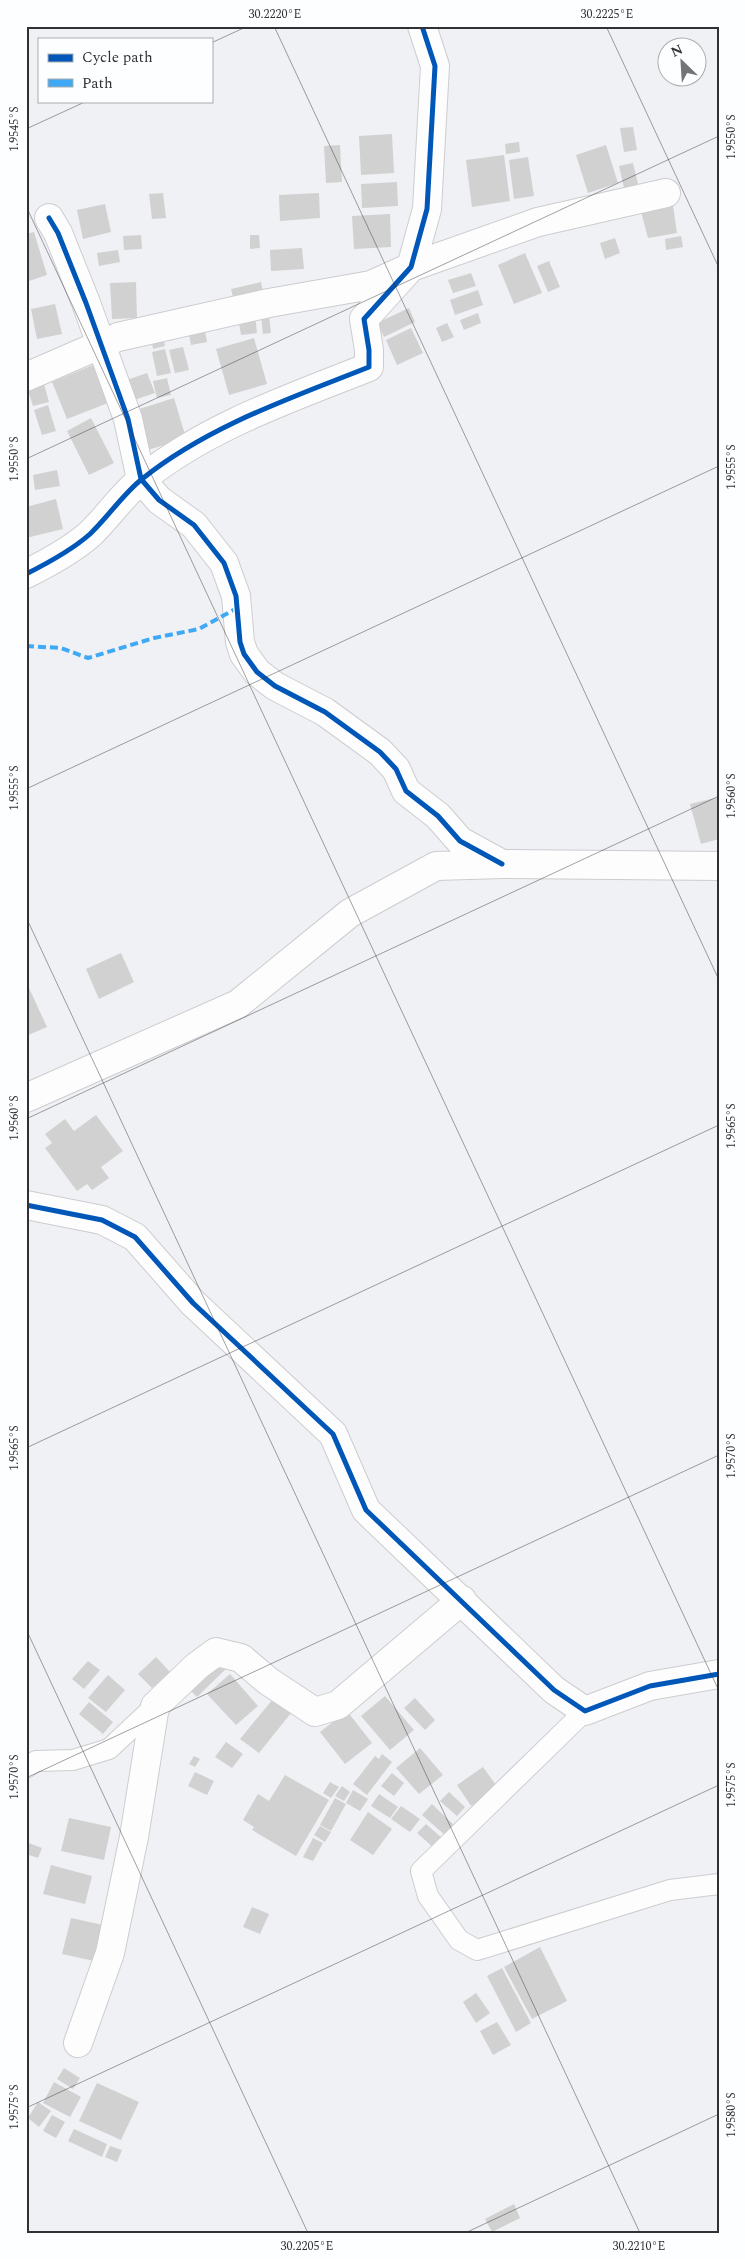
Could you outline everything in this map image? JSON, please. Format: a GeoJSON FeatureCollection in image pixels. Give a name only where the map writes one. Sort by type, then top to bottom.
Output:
{"type":"FeatureCollection","features":[{"type":"Feature","properties":{"kind":"street"},"geometry":{"type":"LineString","coordinates":[[26,574],[51,561],[89,535],[141,479],[197,441],[290,398],[369,367],[369,350],[364,319],[411,267],[426,209],[435,66],[422,26]]}},
{"type":"Feature","properties":{"kind":"street"},"geometry":{"type":"LineString","coordinates":[[26,378],[118,337],[269,303],[371,285],[411,267],[538,222],[666,193]]}},
{"type":"Feature","properties":{"kind":"street"},"geometry":{"type":"LineString","coordinates":[[49,218],[58,233],[128,419],[141,479],[159,500],[194,525],[224,563],[236,596],[242,648],[257,672],[274,686],[325,712],[380,752],[396,769],[406,791],[438,816],[460,841],[502,864]]}},
{"type":"Feature","properties":{"kind":"street"},"geometry":{"type":"LineString","coordinates":[[26,1098],[238,1004],[350,913],[436,866],[502,864],[719,866]]}},
{"type":"Feature","properties":{"kind":"street"},"geometry":{"type":"LineString","coordinates":[[26,1205],[102,1220],[135,1236],[193,1303],[333,1434],[366,1510],[554,1690],[585,1711],[650,1686],[719,1674]]}},
{"type":"Feature","properties":{"kind":"street"},"geometry":{"type":"LineString","coordinates":[[78,2044],[110,1953],[134,1837],[155,1706],[197,1666],[216,1652],[241,1658],[268,1681],[315,1712],[338,1705],[462,1600]]}},
{"type":"Feature","properties":{"kind":"lane"},"geometry":{"type":"LineString","coordinates":[[26,1768],[36,1761],[73,1760],[109,1749],[155,1706]]}},
{"type":"Feature","properties":{"kind":"lane"},"geometry":{"type":"LineString","coordinates":[[585,1711],[421,1871],[428,1896],[459,1940],[476,1950],[670,1890],[719,1884]]}},
{"type":"Feature","properties":{"kind":"building"},"geometry":{"type":"Polygon","coordinates":[[[633,127],[637,150],[624,152],[620,128],[633,127]]]}},
{"type":"Feature","properties":{"kind":"building"},"geometry":{"type":"Polygon","coordinates":[[[392,134],[394,173],[361,175],[359,136],[392,134]]]}},
{"type":"Feature","properties":{"kind":"building"},"geometry":{"type":"Polygon","coordinates":[[[519,142],[520,152],[506,154],[505,144],[519,142]]]}},
{"type":"Feature","properties":{"kind":"building"},"geometry":{"type":"Polygon","coordinates":[[[340,145],[342,182],[326,183],[324,146],[340,145]]]}},
{"type":"Feature","properties":{"kind":"building"},"geometry":{"type":"Polygon","coordinates":[[[606,145],[618,183],[588,193],[576,155],[606,145]]]}},
{"type":"Feature","properties":{"kind":"building"},"geometry":{"type":"Polygon","coordinates":[[[504,155],[510,201],[472,207],[466,160],[504,155]]]}},
{"type":"Feature","properties":{"kind":"building"},"geometry":{"type":"Polygon","coordinates":[[[528,157],[534,196],[514,199],[509,160],[528,157]]]}},
{"type":"Feature","properties":{"kind":"building"},"geometry":{"type":"Polygon","coordinates":[[[633,163],[638,184],[624,188],[619,166],[633,163]]]}},
{"type":"Feature","properties":{"kind":"building"},"geometry":{"type":"Polygon","coordinates":[[[397,182],[398,206],[362,208],[361,184],[397,182]]]}},
{"type":"Feature","properties":{"kind":"building"},"geometry":{"type":"Polygon","coordinates":[[[163,193],[166,218],[152,219],[149,194],[163,193]]]}},
{"type":"Feature","properties":{"kind":"building"},"geometry":{"type":"Polygon","coordinates":[[[319,193],[320,218],[280,221],[279,195],[319,193]]]}},
{"type":"Feature","properties":{"kind":"building"},"geometry":{"type":"Polygon","coordinates":[[[672,199],[677,233],[648,238],[639,204],[672,199]]]}},
{"type":"Feature","properties":{"kind":"building"},"geometry":{"type":"Polygon","coordinates":[[[105,204],[111,232],[83,239],[77,210],[105,204]]]}},
{"type":"Feature","properties":{"kind":"building"},"geometry":{"type":"Polygon","coordinates":[[[390,214],[391,247],[354,249],[352,216],[390,214]]]}},
{"type":"Feature","properties":{"kind":"building"},"geometry":{"type":"Polygon","coordinates":[[[34,232],[47,275],[26,282],[26,234],[34,232]]]}},
{"type":"Feature","properties":{"kind":"building"},"geometry":{"type":"Polygon","coordinates":[[[141,235],[142,249],[124,250],[123,236],[141,235]]]}},
{"type":"Feature","properties":{"kind":"building"},"geometry":{"type":"Polygon","coordinates":[[[250,235],[259,235],[260,248],[250,249],[250,235]]]}},
{"type":"Feature","properties":{"kind":"building"},"geometry":{"type":"Polygon","coordinates":[[[681,236],[683,247],[666,250],[665,239],[681,236]]]}},
{"type":"Feature","properties":{"kind":"building"},"geometry":{"type":"Polygon","coordinates":[[[615,238],[620,253],[605,259],[600,243],[615,238]]]}},
{"type":"Feature","properties":{"kind":"building"},"geometry":{"type":"Polygon","coordinates":[[[302,248],[304,269],[271,271],[270,250],[302,248]]]}},
{"type":"Feature","properties":{"kind":"building"},"geometry":{"type":"Polygon","coordinates":[[[118,250],[120,262],[99,266],[97,253],[118,250]]]}},
{"type":"Feature","properties":{"kind":"building"},"geometry":{"type":"Polygon","coordinates":[[[525,253],[542,293],[514,304],[498,265],[525,253]]]}},
{"type":"Feature","properties":{"kind":"building"},"geometry":{"type":"Polygon","coordinates":[[[549,261],[560,287],[548,292],[537,266],[549,261]]]}},
{"type":"Feature","properties":{"kind":"building"},"geometry":{"type":"Polygon","coordinates":[[[471,273],[476,286],[453,293],[448,280],[471,273]]]}},
{"type":"Feature","properties":{"kind":"building"},"geometry":{"type":"Polygon","coordinates":[[[136,282],[137,318],[112,319],[110,283],[136,282]]]}},
{"type":"Feature","properties":{"kind":"building"},"geometry":{"type":"Polygon","coordinates":[[[261,282],[264,298],[235,305],[231,289],[261,282]]]}},
{"type":"Feature","properties":{"kind":"building"},"geometry":{"type":"Polygon","coordinates":[[[478,290],[483,305],[455,315],[450,300],[478,290]]]}},
{"type":"Feature","properties":{"kind":"building"},"geometry":{"type":"Polygon","coordinates":[[[55,304],[62,334],[37,339],[31,309],[55,304]]]}},
{"type":"Feature","properties":{"kind":"building"},"geometry":{"type":"Polygon","coordinates":[[[409,308],[415,322],[384,337],[377,323],[409,308]]]}},
{"type":"Feature","properties":{"kind":"building"},"geometry":{"type":"Polygon","coordinates":[[[478,313],[481,323],[464,330],[460,320],[478,313]]]}},
{"type":"Feature","properties":{"kind":"building"},"geometry":{"type":"Polygon","coordinates":[[[255,315],[257,333],[241,335],[238,317],[255,315]]]}},
{"type":"Feature","properties":{"kind":"building"},"geometry":{"type":"Polygon","coordinates":[[[269,316],[271,333],[263,334],[261,317],[269,316]]]}},
{"type":"Feature","properties":{"kind":"building"},"geometry":{"type":"Polygon","coordinates":[[[447,323],[454,337],[442,342],[436,328],[447,323]]]}},
{"type":"Feature","properties":{"kind":"building"},"geometry":{"type":"Polygon","coordinates":[[[204,326],[207,342],[191,345],[188,329],[204,326]]]}},
{"type":"Feature","properties":{"kind":"building"},"geometry":{"type":"Polygon","coordinates":[[[411,328],[423,353],[397,365],[386,340],[411,328]]]}},
{"type":"Feature","properties":{"kind":"building"},"geometry":{"type":"Polygon","coordinates":[[[162,333],[165,346],[153,349],[151,336],[162,333]]]}},
{"type":"Feature","properties":{"kind":"building"},"geometry":{"type":"Polygon","coordinates":[[[254,338],[267,384],[229,395],[216,349],[254,338]]]}},
{"type":"Feature","properties":{"kind":"building"},"geometry":{"type":"Polygon","coordinates":[[[183,347],[189,370],[175,373],[169,350],[183,347]]]}},
{"type":"Feature","properties":{"kind":"building"},"geometry":{"type":"Polygon","coordinates":[[[165,349],[171,373],[157,376],[152,352],[165,349]]]}},
{"type":"Feature","properties":{"kind":"building"},"geometry":{"type":"Polygon","coordinates":[[[93,365],[108,403],[67,419],[52,382],[93,365]]]}},
{"type":"Feature","properties":{"kind":"building"},"geometry":{"type":"Polygon","coordinates":[[[147,373],[155,393],[131,401],[124,381],[147,373]]]}},
{"type":"Feature","properties":{"kind":"building"},"geometry":{"type":"Polygon","coordinates":[[[42,377],[49,402],[33,406],[26,384],[42,377]]]}},
{"type":"Feature","properties":{"kind":"building"},"geometry":{"type":"Polygon","coordinates":[[[167,378],[171,395],[157,398],[153,381],[167,378]]]}},
{"type":"Feature","properties":{"kind":"building"},"geometry":{"type":"Polygon","coordinates":[[[174,398],[186,438],[148,450],[136,410],[174,398]]]}},
{"type":"Feature","properties":{"kind":"building"},"geometry":{"type":"Polygon","coordinates":[[[48,405],[56,431],[42,435],[34,410],[48,405]]]}},
{"type":"Feature","properties":{"kind":"building"},"geometry":{"type":"Polygon","coordinates":[[[91,418],[114,463],[89,475],[67,431],[91,418]]]}},
{"type":"Feature","properties":{"kind":"building"},"geometry":{"type":"Polygon","coordinates":[[[57,470],[60,486],[35,490],[33,475],[57,470]]]}},
{"type":"Feature","properties":{"kind":"building"},"geometry":{"type":"Polygon","coordinates":[[[56,499],[63,529],[26,538],[26,507],[56,499]]]}},
{"type":"Feature","properties":{"kind":"building"},"geometry":{"type":"Polygon","coordinates":[[[719,797],[719,839],[701,844],[690,804],[719,797]]]}},
{"type":"Feature","properties":{"kind":"building"},"geometry":{"type":"Polygon","coordinates":[[[121,953],[134,982],[99,999],[86,969],[121,953]]]}},
{"type":"Feature","properties":{"kind":"building"},"geometry":{"type":"Polygon","coordinates":[[[29,988],[47,1027],[26,1036],[26,989],[29,988]]]}},
{"type":"Feature","properties":{"kind":"building"},"geometry":{"type":"Polygon","coordinates":[[[96,1115],[123,1151],[101,1167],[109,1178],[92,1190],[87,1184],[77,1191],[45,1148],[52,1143],[45,1134],[65,1119],[74,1131],[96,1115]]]}},
{"type":"Feature","properties":{"kind":"building"},"geometry":{"type":"Polygon","coordinates":[[[216,1655],[228,1667],[197,1697],[185,1685],[216,1655]]]}},
{"type":"Feature","properties":{"kind":"building"},"geometry":{"type":"Polygon","coordinates":[[[156,1657],[170,1672],[152,1688],[138,1674],[156,1657]]]}},
{"type":"Feature","properties":{"kind":"building"},"geometry":{"type":"Polygon","coordinates":[[[88,1661],[100,1670],[84,1689],[72,1679],[88,1661]]]}},
{"type":"Feature","properties":{"kind":"building"},"geometry":{"type":"Polygon","coordinates":[[[230,1674],[258,1706],[236,1725],[207,1694],[230,1674]]]}},
{"type":"Feature","properties":{"kind":"building"},"geometry":{"type":"Polygon","coordinates":[[[108,1675],[125,1690],[106,1712],[88,1698],[108,1675]]]}},
{"type":"Feature","properties":{"kind":"building"},"geometry":{"type":"Polygon","coordinates":[[[385,1696],[414,1730],[390,1750],[361,1716],[385,1696]]]}},
{"type":"Feature","properties":{"kind":"building"},"geometry":{"type":"Polygon","coordinates":[[[415,1698],[435,1720],[425,1730],[404,1708],[415,1698]]]}},
{"type":"Feature","properties":{"kind":"building"},"geometry":{"type":"Polygon","coordinates":[[[273,1699],[291,1713],[259,1753],[240,1739],[273,1699]]]}},
{"type":"Feature","properties":{"kind":"building"},"geometry":{"type":"Polygon","coordinates":[[[89,1702],[113,1722],[103,1734],[79,1714],[89,1702]]]}},
{"type":"Feature","properties":{"kind":"building"},"geometry":{"type":"Polygon","coordinates":[[[347,1711],[372,1743],[345,1764],[320,1732],[347,1711]]]}},
{"type":"Feature","properties":{"kind":"building"},"geometry":{"type":"Polygon","coordinates":[[[226,1742],[243,1754],[232,1768],[215,1757],[226,1742]]]}},
{"type":"Feature","properties":{"kind":"building"},"geometry":{"type":"Polygon","coordinates":[[[420,1748],[443,1775],[419,1794],[396,1768],[420,1748]]]}},
{"type":"Feature","properties":{"kind":"building"},"geometry":{"type":"Polygon","coordinates":[[[382,1754],[392,1762],[367,1795],[353,1784],[375,1756],[379,1759],[382,1754]]]}},
{"type":"Feature","properties":{"kind":"building"},"geometry":{"type":"Polygon","coordinates":[[[194,1756],[200,1759],[195,1767],[189,1764],[194,1756]]]}},
{"type":"Feature","properties":{"kind":"building"},"geometry":{"type":"Polygon","coordinates":[[[483,1767],[498,1788],[471,1806],[457,1785],[483,1767]]]}},
{"type":"Feature","properties":{"kind":"building"},"geometry":{"type":"Polygon","coordinates":[[[195,1772],[214,1781],[207,1795],[188,1786],[195,1772]]]}},
{"type":"Feature","properties":{"kind":"building"},"geometry":{"type":"Polygon","coordinates":[[[392,1773],[404,1783],[394,1796],[381,1786],[392,1773]]]}},
{"type":"Feature","properties":{"kind":"building"},"geometry":{"type":"Polygon","coordinates":[[[285,1775],[329,1800],[296,1856],[252,1830],[254,1827],[243,1820],[258,1794],[269,1801],[285,1775]]]}},
{"type":"Feature","properties":{"kind":"building"},"geometry":{"type":"Polygon","coordinates":[[[330,1782],[339,1787],[331,1798],[323,1793],[330,1782]]]}},
{"type":"Feature","properties":{"kind":"building"},"geometry":{"type":"Polygon","coordinates":[[[342,1786],[350,1792],[344,1801],[335,1796],[342,1786]]]}},
{"type":"Feature","properties":{"kind":"building"},"geometry":{"type":"Polygon","coordinates":[[[353,1790],[368,1799],[360,1811],[346,1803],[353,1790]]]}},
{"type":"Feature","properties":{"kind":"building"},"geometry":{"type":"Polygon","coordinates":[[[449,1792],[465,1807],[457,1816],[440,1801],[449,1792]]]}},
{"type":"Feature","properties":{"kind":"building"},"geometry":{"type":"Polygon","coordinates":[[[379,1794],[398,1807],[390,1818],[371,1806],[379,1794]]]}},
{"type":"Feature","properties":{"kind":"building"},"geometry":{"type":"Polygon","coordinates":[[[335,1798],[346,1804],[331,1831],[320,1825],[335,1798]]]}},
{"type":"Feature","properties":{"kind":"building"},"geometry":{"type":"Polygon","coordinates":[[[432,1804],[456,1827],[447,1837],[422,1815],[432,1804]]]}},
{"type":"Feature","properties":{"kind":"building"},"geometry":{"type":"Polygon","coordinates":[[[401,1806],[420,1819],[410,1832],[391,1819],[401,1806]]]}},
{"type":"Feature","properties":{"kind":"building"},"geometry":{"type":"Polygon","coordinates":[[[368,1812],[392,1829],[373,1855],[350,1840],[368,1812]]]}},
{"type":"Feature","properties":{"kind":"building"},"geometry":{"type":"Polygon","coordinates":[[[69,1818],[111,1827],[104,1860],[61,1851],[69,1818]]]}},
{"type":"Feature","properties":{"kind":"building"},"geometry":{"type":"Polygon","coordinates":[[[426,1824],[442,1838],[434,1848],[417,1833],[426,1824]]]}},
{"type":"Feature","properties":{"kind":"building"},"geometry":{"type":"Polygon","coordinates":[[[320,1826],[331,1832],[325,1842],[314,1835],[320,1826]]]}},
{"type":"Feature","properties":{"kind":"building"},"geometry":{"type":"Polygon","coordinates":[[[313,1838],[323,1843],[313,1861],[303,1857],[313,1838]]]}},
{"type":"Feature","properties":{"kind":"building"},"geometry":{"type":"Polygon","coordinates":[[[26,1842],[42,1848],[38,1858],[26,1854],[26,1842]]]}},
{"type":"Feature","properties":{"kind":"building"},"geometry":{"type":"Polygon","coordinates":[[[51,1865],[92,1876],[85,1904],[43,1894],[51,1865]]]}},
{"type":"Feature","properties":{"kind":"building"},"geometry":{"type":"Polygon","coordinates":[[[252,1907],[269,1914],[260,1934],[243,1927],[252,1907]]]}},
{"type":"Feature","properties":{"kind":"building"},"geometry":{"type":"Polygon","coordinates":[[[71,1918],[103,1925],[94,1961],[62,1954],[71,1918]]]}},
{"type":"Feature","properties":{"kind":"building"},"geometry":{"type":"Polygon","coordinates":[[[540,1947],[567,2001],[532,2019],[504,1967],[540,1947]]]}},
{"type":"Feature","properties":{"kind":"building"},"geometry":{"type":"Polygon","coordinates":[[[502,1968],[531,2023],[516,2032],[487,1976],[502,1968]]]}},
{"type":"Feature","properties":{"kind":"building"},"geometry":{"type":"Polygon","coordinates":[[[476,1993],[490,2013],[476,2023],[463,2002],[476,1993]]]}},
{"type":"Feature","properties":{"kind":"building"},"geometry":{"type":"Polygon","coordinates":[[[497,2022],[511,2045],[493,2055],[480,2031],[497,2022]]]}},
{"type":"Feature","properties":{"kind":"building"},"geometry":{"type":"Polygon","coordinates":[[[64,2068],[80,2078],[73,2089],[57,2079],[64,2068]]]}},
{"type":"Feature","properties":{"kind":"building"},"geometry":{"type":"Polygon","coordinates":[[[54,2082],[81,2097],[70,2117],[43,2103],[54,2082]]]}},
{"type":"Feature","properties":{"kind":"building"},"geometry":{"type":"Polygon","coordinates":[[[97,2083],[139,2102],[121,2140],[79,2121],[97,2083]]]}},
{"type":"Feature","properties":{"kind":"building"},"geometry":{"type":"Polygon","coordinates":[[[38,2102],[51,2111],[39,2127],[28,2118],[38,2102]]]}},
{"type":"Feature","properties":{"kind":"building"},"geometry":{"type":"Polygon","coordinates":[[[52,2115],[65,2122],[56,2138],[43,2131],[52,2115]]]}},
{"type":"Feature","properties":{"kind":"building"},"geometry":{"type":"Polygon","coordinates":[[[74,2129],[107,2144],[102,2157],[68,2141],[74,2129]]]}},
{"type":"Feature","properties":{"kind":"building"},"geometry":{"type":"Polygon","coordinates":[[[110,2146],[122,2150],[117,2162],[105,2157],[110,2146]]]}},
{"type":"Feature","properties":{"kind":"building"},"geometry":{"type":"Polygon","coordinates":[[[514,2204],[520,2218],[492,2232],[485,2219],[514,2204]]]}},
{"type":"Feature","properties":{"kind":"marked path"},"geometry":{"type":"LineString","coordinates":[[26,646],[61,648],[88,658],[154,638],[199,629],[237,608]]}},
{"type":"Feature","properties":{"kind":"cycle path"},"geometry":{"type":"LineString","coordinates":[[26,574],[60,556],[83,540],[135,485],[194,443],[280,402],[369,367],[369,350],[364,319],[411,267],[427,209],[435,66],[422,26]]}},
{"type":"Feature","properties":{"kind":"cycle path"},"geometry":{"type":"LineString","coordinates":[[49,218],[58,233],[86,303],[128,419],[141,479],[159,500],[194,525],[224,563],[236,596],[240,642],[244,654],[257,672],[275,686],[325,712],[380,752],[396,769],[406,791],[438,816],[460,841],[502,864]]}},
{"type":"Feature","properties":{"kind":"cycle path"},"geometry":{"type":"LineString","coordinates":[[26,1205],[102,1220],[135,1237],[193,1303],[333,1434],[366,1510],[554,1690],[585,1711],[650,1686],[719,1674]]}}]}
